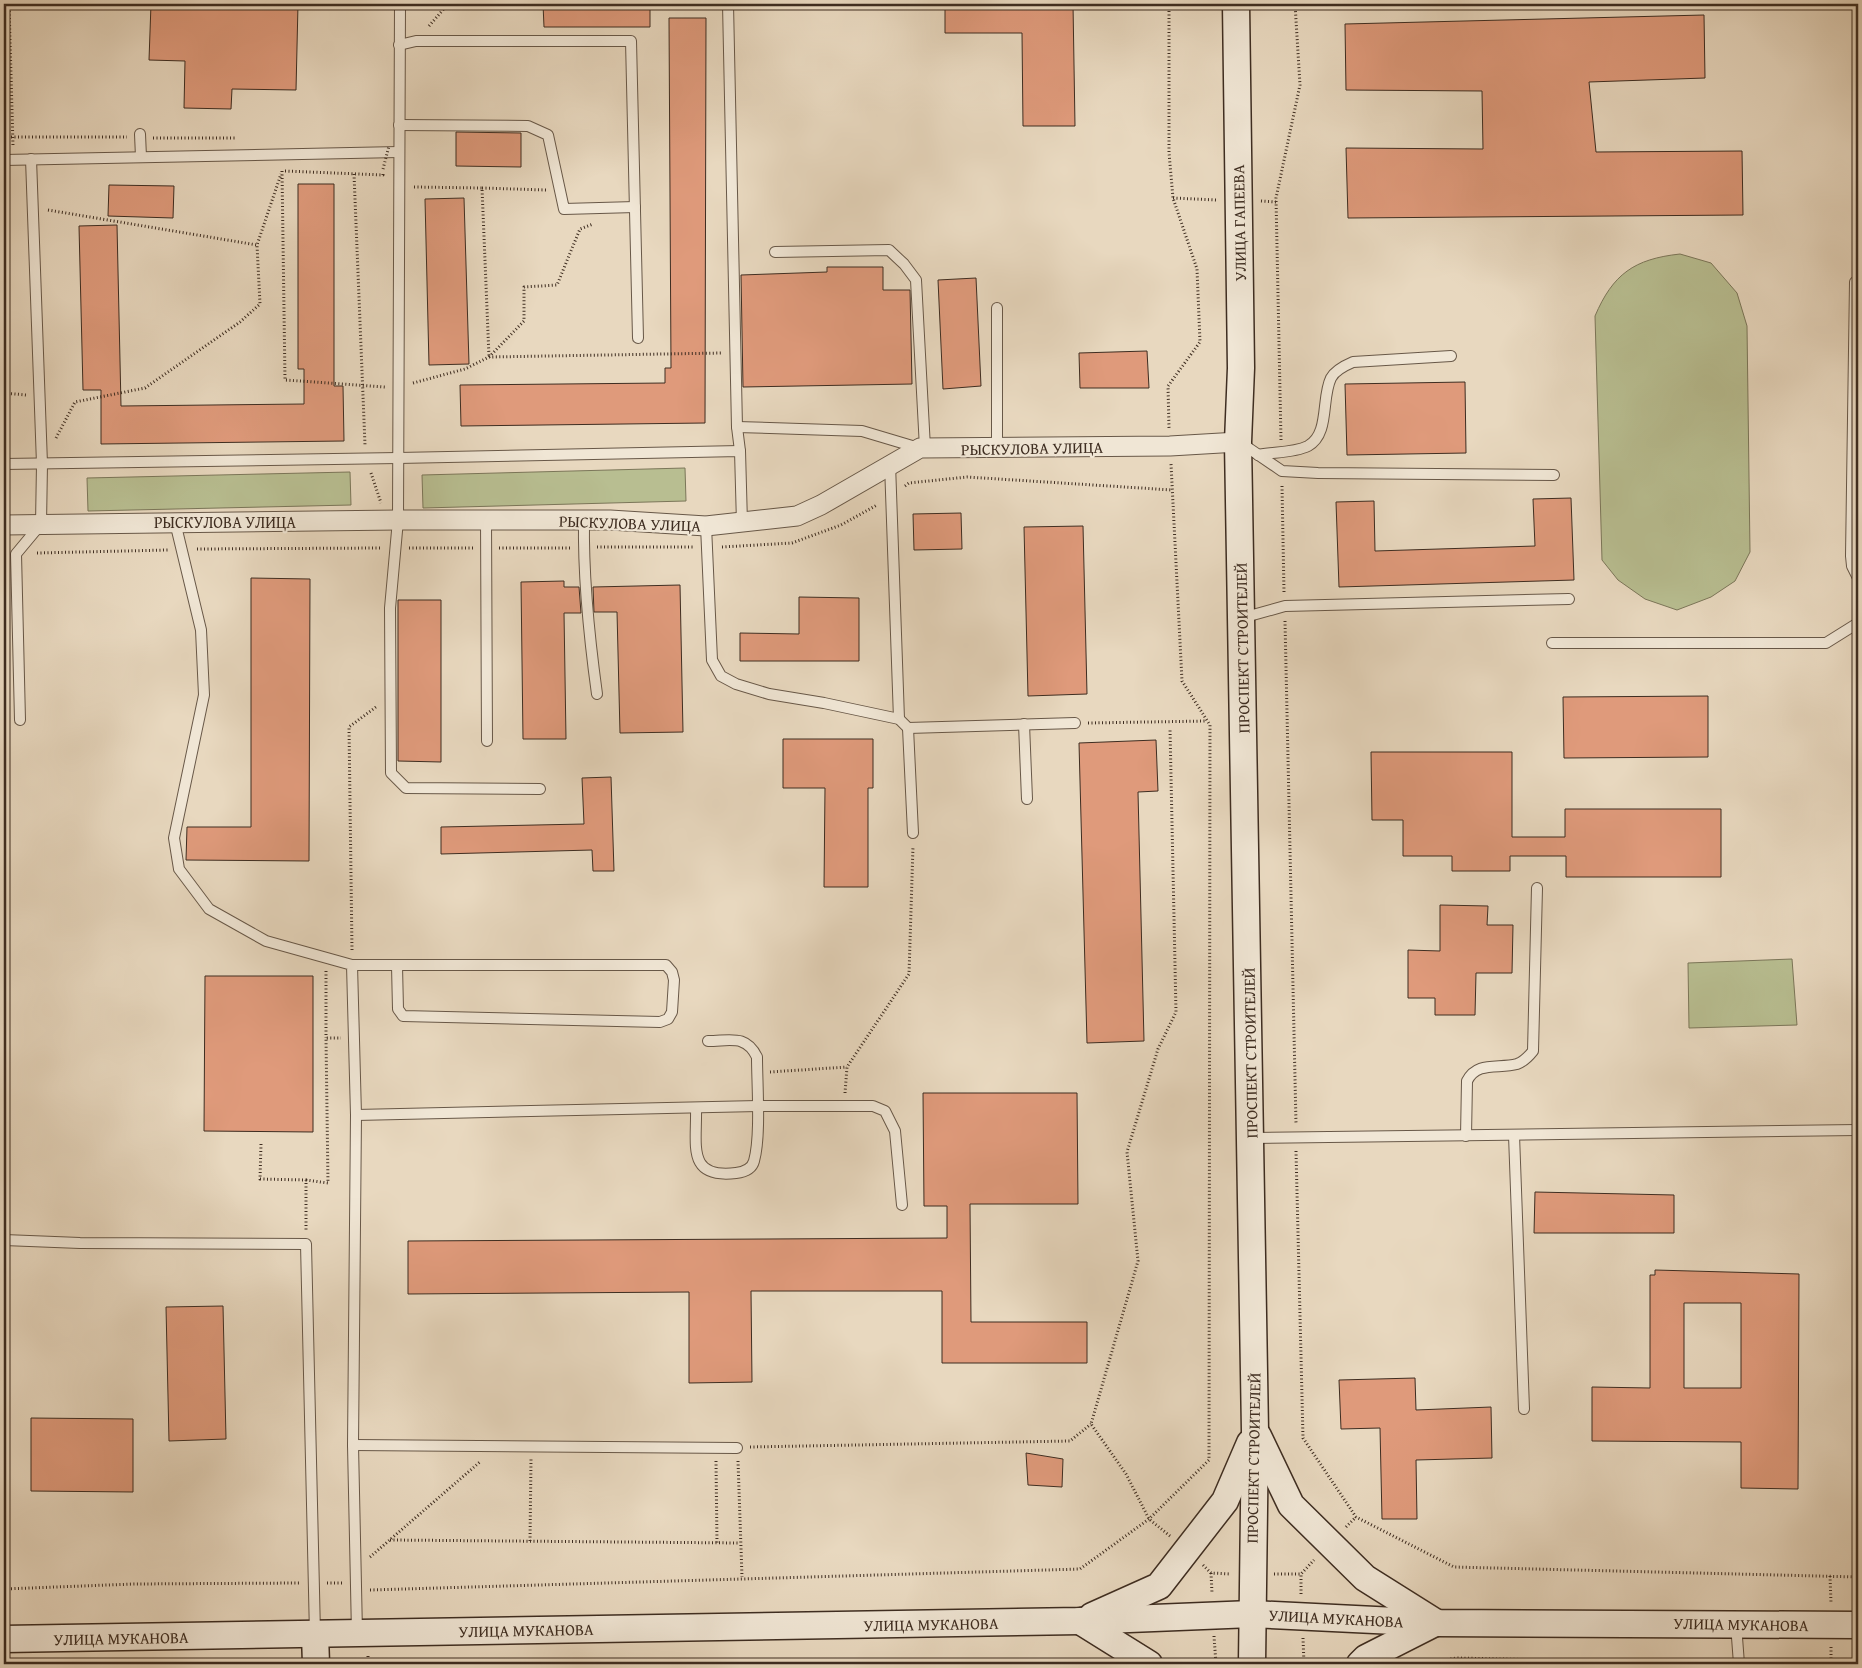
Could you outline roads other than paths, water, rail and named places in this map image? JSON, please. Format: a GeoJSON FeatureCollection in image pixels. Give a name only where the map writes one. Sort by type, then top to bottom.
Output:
{"type":"FeatureCollection","features":[{"type":"Feature","properties":{"kind":"main road","name":"УЛИЦА ГАПЕЕВА"},"geometry":{"type":"LineString","coordinates":[[1236,4],[1241,368],[1248,448]]}},
{"type":"Feature","properties":{"kind":"main road","name":"ПРОСПЕКТ СТРОИТЕЛЕЙ"},"geometry":{"type":"LineString","coordinates":[[1248,448],[1242,618],[1252,1138],[1255,1431],[1252,1664]]}},
{"type":"Feature","properties":{"kind":"main road"},"geometry":{"type":"LineString","coordinates":[[1255,1431],[1290,1505],[1366,1578],[1436,1623]]}},
{"type":"Feature","properties":{"kind":"main road"},"geometry":{"type":"LineString","coordinates":[[1080,1621],[1159,1586],[1225,1501],[1255,1431]]}},
{"type":"Feature","properties":{"kind":"main road","name":"УЛИЦА МУКАНОВА"},"geometry":{"type":"LineString","coordinates":[[4,1639],[1080,1621],[1252,1614],[1436,1623],[1736,1623],[1858,1626]]}},
{"type":"Feature","properties":{"kind":"main road"},"geometry":{"type":"LineString","coordinates":[[1080,1621],[1149,1664]]}},
{"type":"Feature","properties":{"kind":"main road"},"geometry":{"type":"LineString","coordinates":[[1360,1664],[1366,1658],[1436,1623]]}},
{"type":"Feature","properties":{"kind":"main road"},"geometry":{"type":"LineString","coordinates":[[315,1635],[316,1664]]}},
{"type":"Feature","properties":{"kind":"street","name":"РЫСКУЛОВА УЛИЦА"},"geometry":{"type":"LineString","coordinates":[[4,525],[398,520],[610,520],[706,526],[797,516],[821,505],[890,464],[922,448],[996,449],[1170,446],[1248,448]]}},
{"type":"Feature","properties":{"kind":"lane"},"geometry":{"type":"LineString","coordinates":[[400,4],[398,520],[390,608],[391,773],[406,788],[540,789]]}},
{"type":"Feature","properties":{"kind":"lane"},"geometry":{"type":"LineString","coordinates":[[728,4],[737,427],[740,451],[742,523]]}},
{"type":"Feature","properties":{"kind":"lane"},"geometry":{"type":"LineString","coordinates":[[399,45],[416,41],[631,41],[638,338]]}},
{"type":"Feature","properties":{"kind":"lane"},"geometry":{"type":"LineString","coordinates":[[399,125],[528,126],[548,136],[564,209],[635,207]]}},
{"type":"Feature","properties":{"kind":"lane"},"geometry":{"type":"LineString","coordinates":[[140,136],[141,157]]}},
{"type":"Feature","properties":{"kind":"lane"},"geometry":{"type":"LineString","coordinates":[[9,160],[399,152]]}},
{"type":"Feature","properties":{"kind":"lane"},"geometry":{"type":"LineString","coordinates":[[20,720],[16,554],[41,524],[42,464],[31,159]]}},
{"type":"Feature","properties":{"kind":"lane"},"geometry":{"type":"LineString","coordinates":[[737,427],[862,431],[922,448],[916,280],[904,264],[889,250],[775,252]]}},
{"type":"Feature","properties":{"kind":"lane"},"geometry":{"type":"LineString","coordinates":[[1855,282],[1852,566],[1858,578]]}},
{"type":"Feature","properties":{"kind":"lane"},"geometry":{"type":"LineString","coordinates":[[996,449],[997,308]]}},
{"type":"Feature","properties":{"kind":"lane"},"geometry":{"type":"LineString","coordinates":[[1248,448],[1281,451],[1297,450],[1310,445],[1321,432],[1332,376],[1341,368],[1353,362],[1451,356]]}},
{"type":"Feature","properties":{"kind":"lane"},"geometry":{"type":"LineString","coordinates":[[1248,448],[1282,470],[1318,473],[1554,475]]}},
{"type":"Feature","properties":{"kind":"lane"},"geometry":{"type":"LineString","coordinates":[[4,464],[740,451]]}},
{"type":"Feature","properties":{"kind":"lane"},"geometry":{"type":"LineString","coordinates":[[890,464],[899,719]]}},
{"type":"Feature","properties":{"kind":"lane"},"geometry":{"type":"LineString","coordinates":[[486,520],[487,741]]}},
{"type":"Feature","properties":{"kind":"lane"},"geometry":{"type":"LineString","coordinates":[[584,520],[583,567],[586,619],[596,694]]}},
{"type":"Feature","properties":{"kind":"lane"},"geometry":{"type":"LineString","coordinates":[[175,522],[201,630],[204,695],[174,838],[179,869],[209,909],[266,941],[352,965],[666,965],[672,972],[674,980],[672,1012],[668,1019],[660,1022],[403,1016],[398,1009],[397,966]]}},
{"type":"Feature","properties":{"kind":"lane"},"geometry":{"type":"LineString","coordinates":[[706,526],[712,660],[721,676],[736,684],[769,694],[824,703],[899,719],[908,728],[913,833]]}},
{"type":"Feature","properties":{"kind":"lane"},"geometry":{"type":"LineString","coordinates":[[1242,618],[1285,606],[1569,599]]}},
{"type":"Feature","properties":{"kind":"lane"},"geometry":{"type":"LineString","coordinates":[[1552,643],[1826,643],[1858,623]]}},
{"type":"Feature","properties":{"kind":"lane"},"geometry":{"type":"LineString","coordinates":[[908,728],[1075,723]]}},
{"type":"Feature","properties":{"kind":"lane"},"geometry":{"type":"LineString","coordinates":[[1024,724],[1027,799]]}},
{"type":"Feature","properties":{"kind":"lane"},"geometry":{"type":"LineString","coordinates":[[1466,1136],[1467,1081],[1470,1075],[1476,1068],[1519,1063],[1533,1051],[1537,888]]}},
{"type":"Feature","properties":{"kind":"lane"},"geometry":{"type":"LineString","coordinates":[[352,965],[356,1115],[353,1446],[357,1633]]}},
{"type":"Feature","properties":{"kind":"lane"},"geometry":{"type":"LineString","coordinates":[[696,1108],[697,1153],[701,1165],[709,1172],[720,1175],[743,1172],[750,1168],[754,1162],[758,1106],[757,1057],[751,1046],[741,1041],[708,1041]]}},
{"type":"Feature","properties":{"kind":"lane"},"geometry":{"type":"LineString","coordinates":[[356,1115],[758,1106],[873,1106],[886,1111],[895,1131],[902,1205]]}},
{"type":"Feature","properties":{"kind":"lane"},"geometry":{"type":"LineString","coordinates":[[1252,1138],[1858,1130]]}},
{"type":"Feature","properties":{"kind":"lane"},"geometry":{"type":"LineString","coordinates":[[1514,1135],[1524,1409]]}},
{"type":"Feature","properties":{"kind":"lane"},"geometry":{"type":"LineString","coordinates":[[4,1240],[80,1243],[306,1244],[315,1635]]}},
{"type":"Feature","properties":{"kind":"lane"},"geometry":{"type":"LineString","coordinates":[[353,1446],[737,1448]]}},
{"type":"Feature","properties":{"kind":"lane"},"geometry":{"type":"LineString","coordinates":[[1736,1623],[1739,1664]]}}]}
